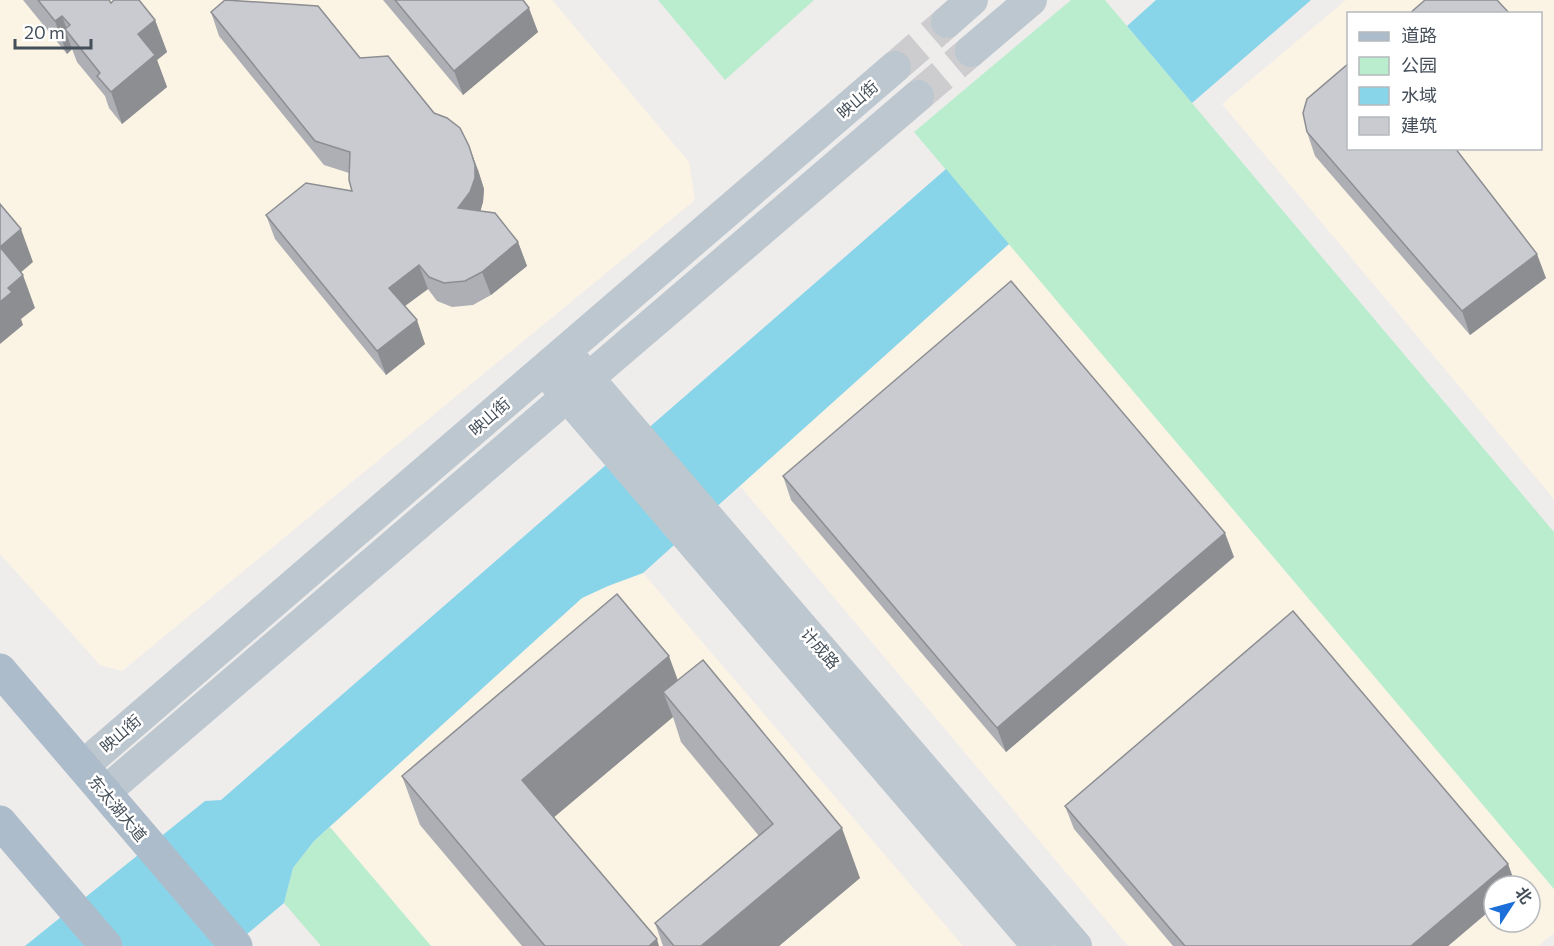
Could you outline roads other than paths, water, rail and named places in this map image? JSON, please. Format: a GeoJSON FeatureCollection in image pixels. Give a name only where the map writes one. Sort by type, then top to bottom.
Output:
{"type":"FeatureCollection","features":[{"type":"Feature","properties":{"kind":"main road","name":"东太湖大道"},"geometry":{"type":"LineString","coordinates":[[0,670],[236,946]]}},
{"type":"Feature","properties":{"kind":"main road"},"geometry":{"type":"LineString","coordinates":[[0,822],[106,946]]}},
{"type":"Feature","properties":{"kind":"street"},"geometry":{"type":"LineString","coordinates":[[947,22],[972,0]]}},
{"type":"Feature","properties":{"kind":"street"},"geometry":{"type":"LineString","coordinates":[[971,51],[1031,0]]}},
{"type":"Feature","properties":{"kind":"street","name":"映山街"},"geometry":{"type":"LineString","coordinates":[[83,766],[895,67]]}},
{"type":"Feature","properties":{"kind":"street"},"geometry":{"type":"LineString","coordinates":[[105,792],[918,96]]}},
{"type":"Feature","properties":{"kind":"street","name":"计成路"},"geometry":{"type":"LineString","coordinates":[[554,360],[1038,946]]}},
{"type":"Feature","properties":{"kind":"street","name":"计成路"},"geometry":{"type":"LineString","coordinates":[[578,388],[1076,946]]}},
{"type":"Feature","properties":{"kind":"water"},"geometry":{"type":"Polygon","coordinates":[[[1156,0],[1311,0],[1192,103],[1127,26],[1156,0]]]}},
{"type":"Feature","properties":{"kind":"water"},"geometry":{"type":"Polygon","coordinates":[[[946,169],[1009,244],[643,573],[582,598],[314,841],[293,868],[284,903],[233,946],[25,946],[205,801],[221,800],[946,169]]]}},
{"type":"Feature","properties":{"kind":"tunnel"},"geometry":{"type":"LineString","coordinates":[[895,67],[947,22]]}},
{"type":"Feature","properties":{"kind":"tunnel"},"geometry":{"type":"LineString","coordinates":[[918,96],[971,51]]}}]}
